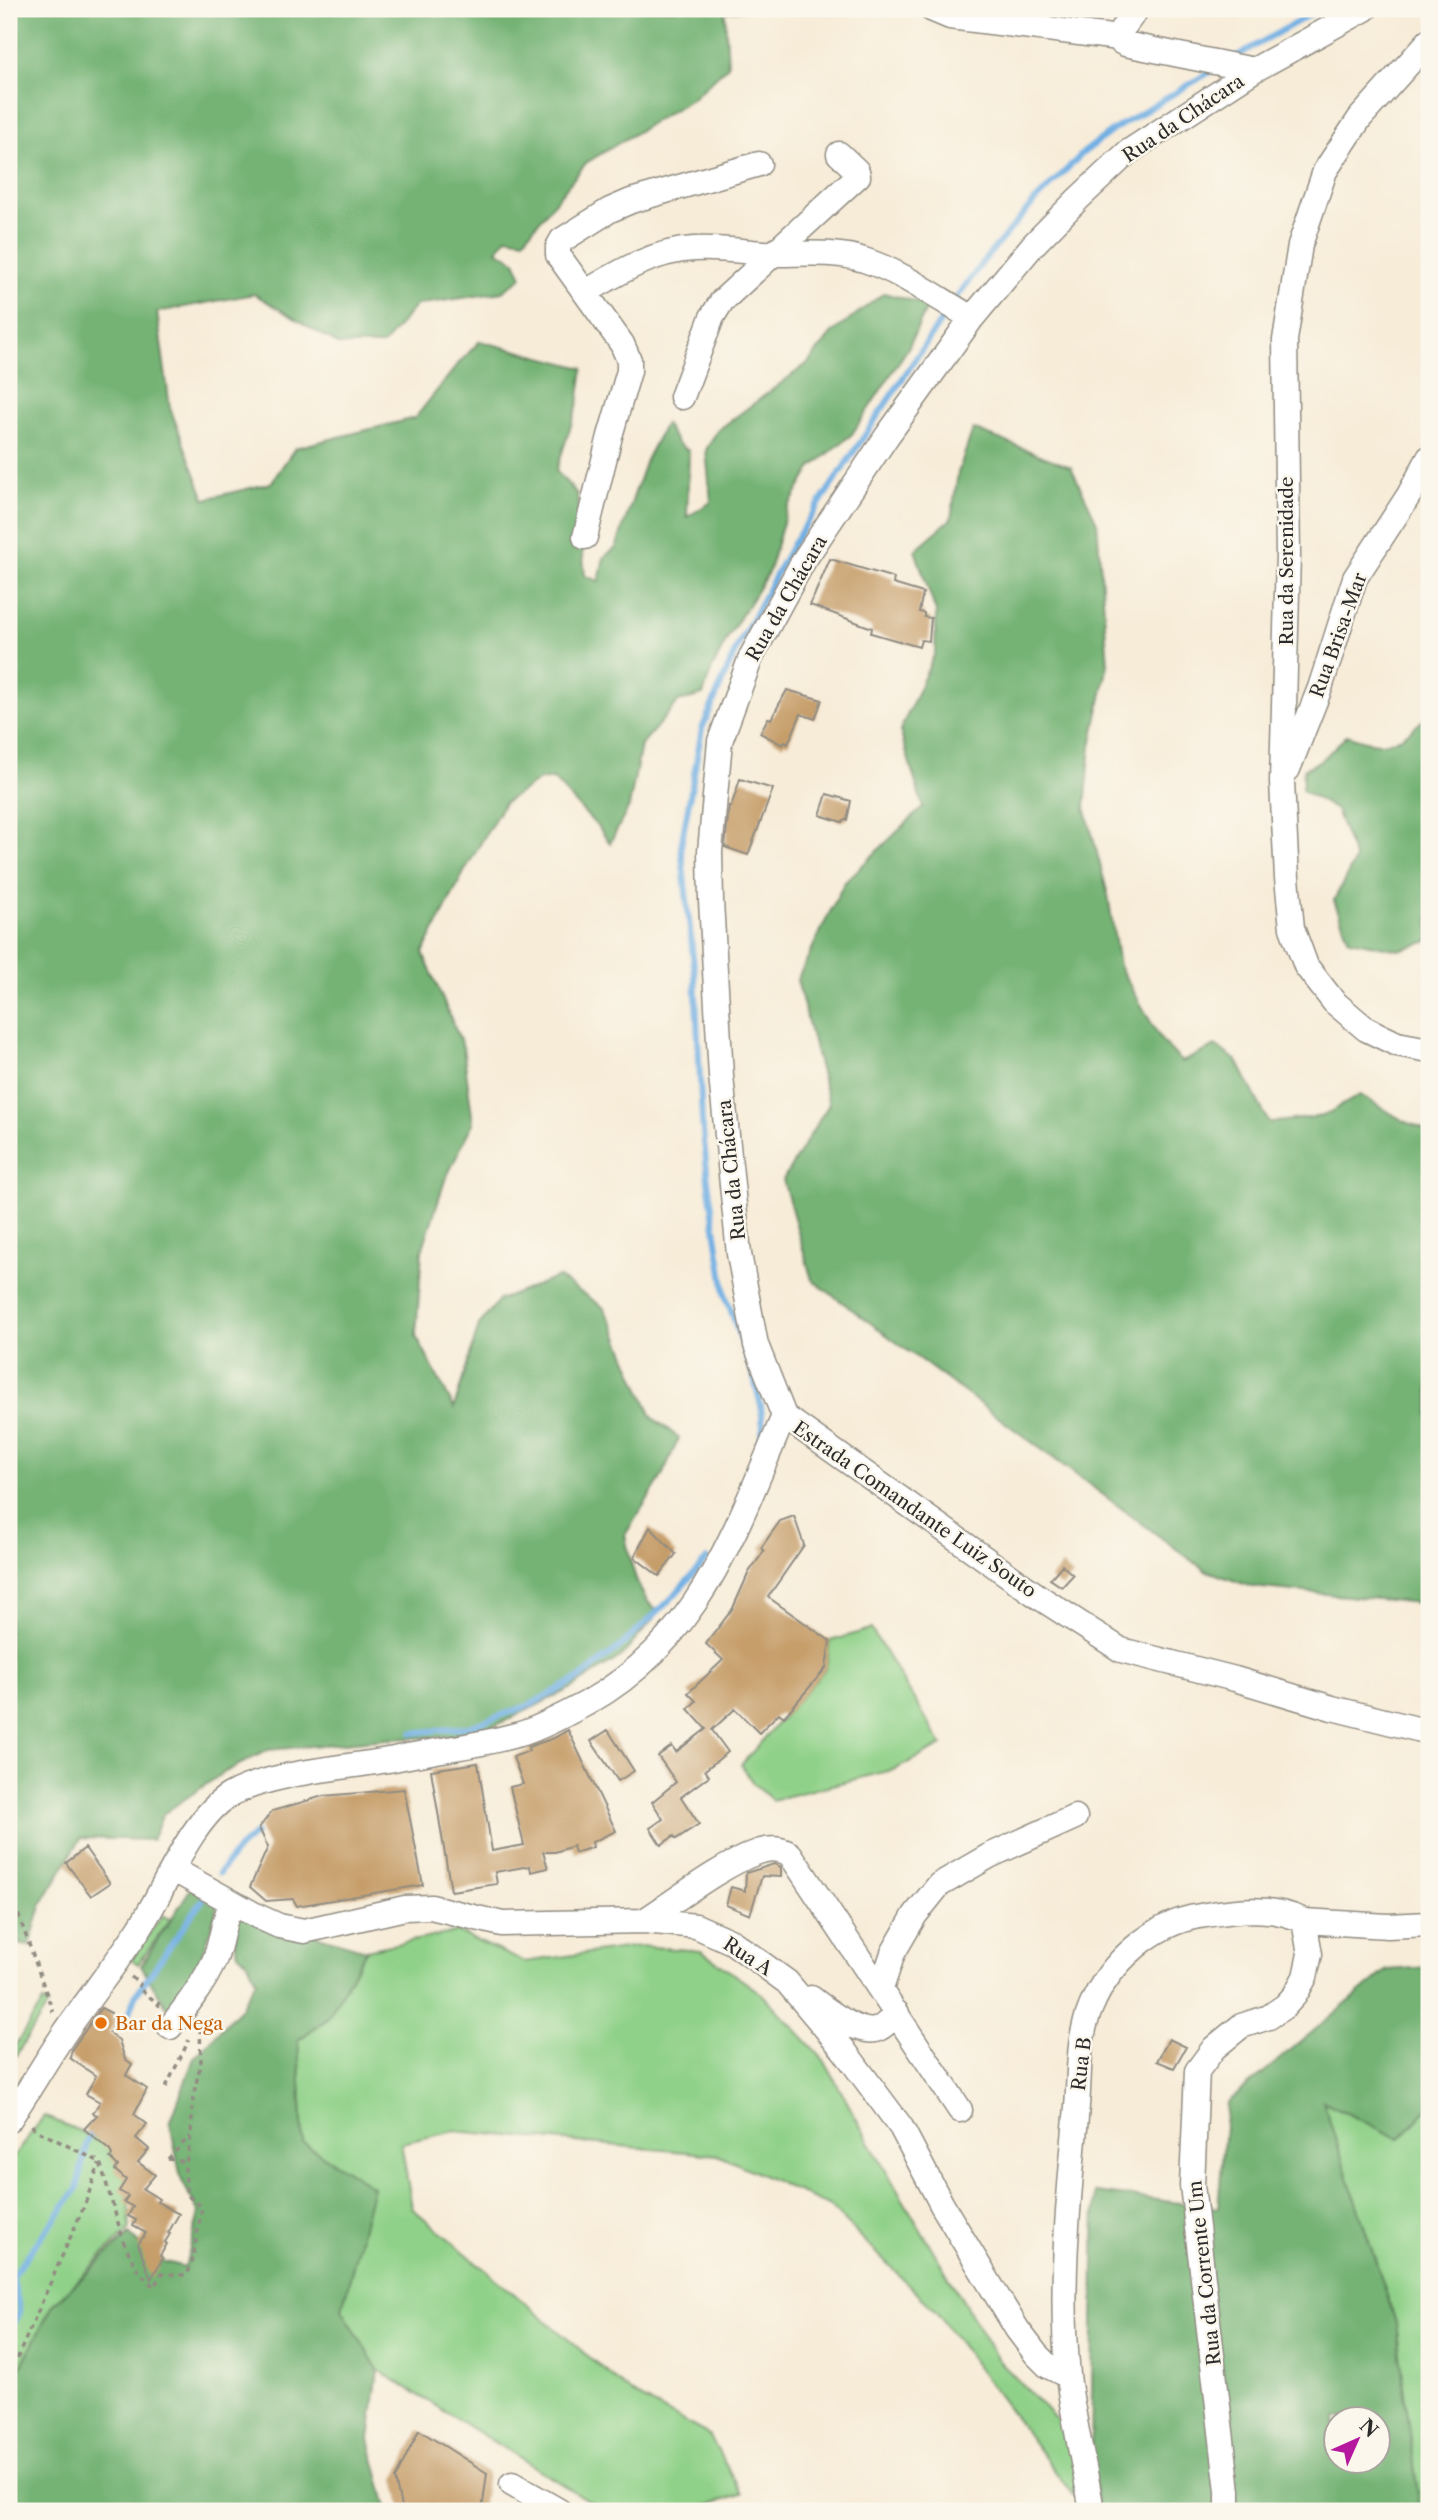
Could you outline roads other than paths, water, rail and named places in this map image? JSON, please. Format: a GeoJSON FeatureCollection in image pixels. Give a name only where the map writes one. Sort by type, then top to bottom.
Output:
{"type":"FeatureCollection","features":[{"type":"Feature","properties":{"kind":"street"},"geometry":{"type":"LineString","coordinates":[[931,9],[950,17],[1119,38],[1125,44],[1254,70]]}},
{"type":"Feature","properties":{"kind":"street"},"geometry":{"type":"LineString","coordinates":[[1119,38],[1119,33],[1137,9]]}},
{"type":"Feature","properties":{"kind":"street","name":"Rua da Chácara"},"geometry":{"type":"LineString","coordinates":[[784,1416],[756,1345],[742,1267],[721,1076],[710,852],[720,741],[751,657],[804,560],[887,436],[972,318],[1033,245],[1129,152],[1254,70],[1365,9]]}},
{"type":"Feature","properties":{"kind":"street","name":"Rua da Serenidade"},"geometry":{"type":"LineString","coordinates":[[1429,41],[1360,118],[1325,170],[1300,245],[1285,340],[1288,554],[1282,782],[1292,928],[1306,966],[1334,1002],[1366,1029],[1398,1044],[1429,1050]]}},
{"type":"Feature","properties":{"kind":"street"},"geometry":{"type":"LineString","coordinates":[[682,397],[712,317],[722,301],[858,176],[857,171],[839,154]]}},
{"type":"Feature","properties":{"kind":"street"},"geometry":{"type":"LineString","coordinates":[[585,537],[629,371],[629,360],[622,344],[558,255],[558,247],[562,240],[610,210],[631,201],[759,164]]}},
{"type":"Feature","properties":{"kind":"street"},"geometry":{"type":"LineString","coordinates":[[586,292],[621,271],[668,253],[693,249],[829,254],[861,258],[886,268],[972,318]]}},
{"type":"Feature","properties":{"kind":"street","name":"Rua Brisa-Mar"},"geometry":{"type":"LineString","coordinates":[[1282,782],[1320,688],[1355,578],[1409,495],[1429,458]]}},
{"type":"Feature","properties":{"kind":"street","name":"Estrada Comandante Luiz Souto"},"geometry":{"type":"LineString","coordinates":[[13,2113],[137,1932],[199,1824],[229,1796],[250,1786],[278,1778],[354,1767],[518,1735],[593,1701],[618,1684],[669,1639],[704,1590],[734,1533],[784,1416],[1039,1597],[1121,1650],[1429,1732]]}},
{"type":"Feature","properties":{"kind":"street"},"geometry":{"type":"LineString","coordinates":[[881,1989],[893,1953],[915,1915],[939,1885],[989,1856],[1075,1817]]}},
{"type":"Feature","properties":{"kind":"street"},"geometry":{"type":"LineString","coordinates":[[644,1921],[757,1852],[781,1849],[790,1854],[960,2110]]}},
{"type":"Feature","properties":{"kind":"street","name":"Rua A"},"geometry":{"type":"LineString","coordinates":[[174,1870],[279,1926],[304,1931],[405,1908],[431,1907],[502,1924],[644,1921],[695,1926],[732,1942],[787,1982],[843,2049],[901,2127],[942,2205],[1017,2329],[1048,2365],[1069,2376]]}},
{"type":"Feature","properties":{"kind":"street"},"geometry":{"type":"LineString","coordinates":[[170,2027],[214,1960],[232,1903]]}},
{"type":"Feature","properties":{"kind":"street","name":"Rua B"},"geometry":{"type":"LineString","coordinates":[[1091,2511],[1069,2376],[1065,2280],[1067,2206],[1077,2103],[1078,2058],[1091,2008],[1109,1974],[1136,1947],[1162,1929],[1185,1918],[1228,1911],[1262,1910],[1293,1915],[1304,1921]]}},
{"type":"Feature","properties":{"kind":"street"},"geometry":{"type":"LineString","coordinates":[[1304,1921],[1388,1926],[1429,1924]]}},
{"type":"Feature","properties":{"kind":"street","name":"Rua da Corrente Um"},"geometry":{"type":"LineString","coordinates":[[1228,2511],[1228,2491],[1192,2185],[1197,2071],[1214,2048],[1241,2026],[1269,2017],[1285,2006],[1295,1994],[1305,1977],[1310,1954],[1304,1921]]}},
{"type":"Feature","properties":{"kind":"street"},"geometry":{"type":"LineString","coordinates":[[787,1982],[843,2020],[862,2029],[873,2030],[882,2026],[897,2013]]}},
{"type":"Feature","properties":{"kind":"street"},"geometry":{"type":"LineString","coordinates":[[512,2484],[559,2511]]}},
{"type":"Feature","properties":{"kind":"waterway"},"geometry":{"type":"LineString","coordinates":[[1233,58],[1320,9]]}},
{"type":"Feature","properties":{"kind":"waterway"},"geometry":{"type":"LineString","coordinates":[[954,301],[985,259],[1036,200],[1083,153],[1113,130],[1215,69]]}},
{"type":"Feature","properties":{"kind":"waterway"},"geometry":{"type":"LineString","coordinates":[[759,1449],[763,1427],[761,1406],[725,1294],[708,1181],[702,1121],[695,976],[681,846],[702,729],[738,645],[792,545],[948,310]]}},
{"type":"Feature","properties":{"kind":"waterway"},"geometry":{"type":"LineString","coordinates":[[412,1733],[468,1727],[530,1705],[583,1676],[622,1645],[669,1601],[707,1559]]}},
{"type":"Feature","properties":{"kind":"waterway"},"geometry":{"type":"LineString","coordinates":[[219,1873],[239,1848],[255,1834]]}},
{"type":"Feature","properties":{"kind":"waterway"},"geometry":{"type":"LineString","coordinates":[[125,2023],[135,1996],[206,1895]]}},
{"type":"Feature","properties":{"kind":"waterway"},"geometry":{"type":"LineString","coordinates":[[9,2333],[20,2312],[12,2276],[77,2189],[86,2146],[93,2128]]}},
{"type":"Feature","properties":{"kind":"place","name":"Bar da Nega"},"geometry":{"type":"Point","coordinates":[101,2023]}}]}
